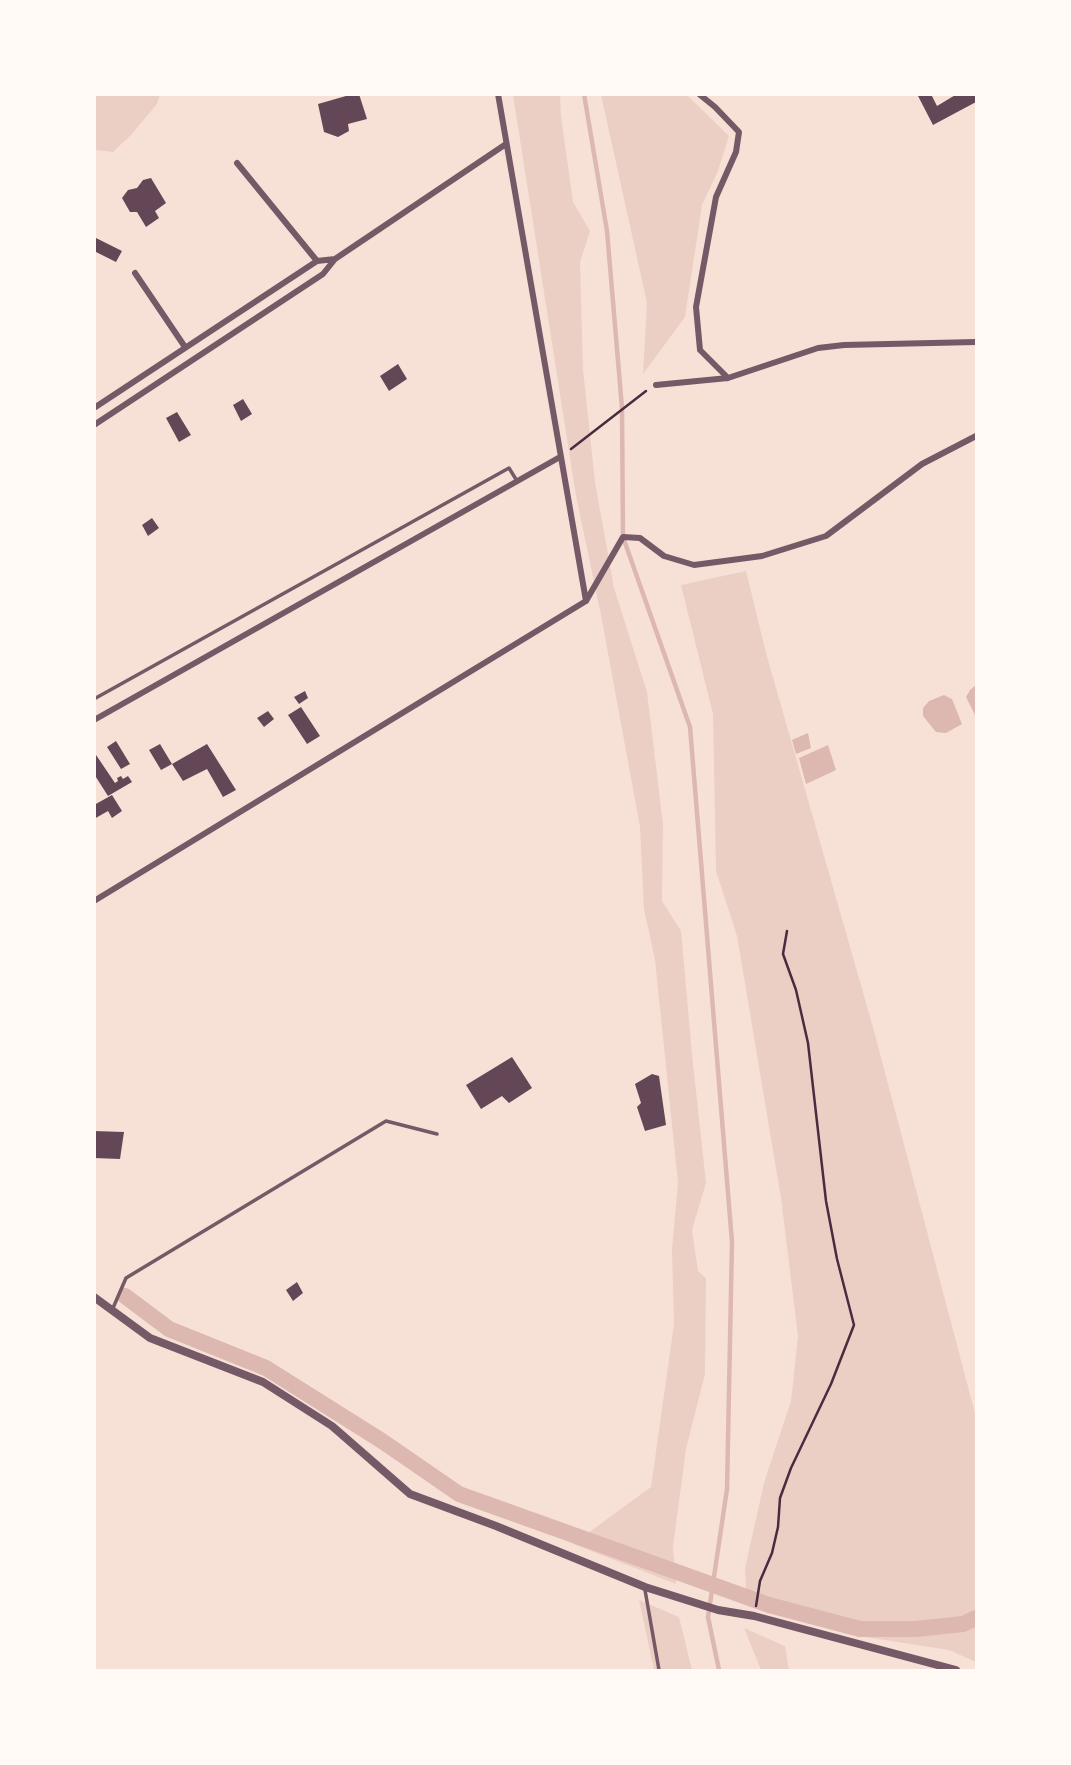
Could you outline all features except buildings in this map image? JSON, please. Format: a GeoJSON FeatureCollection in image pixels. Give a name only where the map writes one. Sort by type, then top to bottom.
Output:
{"type":"FeatureCollection","features":[{"type":"Feature","properties":{"kind":"street"},"geometry":{"type":"LineString","coordinates":[[498,94],[586,601]]}},
{"type":"Feature","properties":{"kind":"street"},"geometry":{"type":"LineString","coordinates":[[699,94],[739,132],[736,152],[716,197],[696,307],[700,350],[728,378]]}},
{"type":"Feature","properties":{"kind":"street"},"geometry":{"type":"LineString","coordinates":[[94,425],[323,274],[335,259],[506,144]]}},
{"type":"Feature","properties":{"kind":"street"},"geometry":{"type":"LineString","coordinates":[[237,163],[317,261]]}},
{"type":"Feature","properties":{"kind":"street"},"geometry":{"type":"LineString","coordinates":[[94,408],[317,261],[335,259]]}},
{"type":"Feature","properties":{"kind":"street"},"geometry":{"type":"LineString","coordinates":[[135,273],[185,347]]}},
{"type":"Feature","properties":{"kind":"street"},"geometry":{"type":"LineString","coordinates":[[656,385],[728,378],[818,348],[976,342]]}},
{"type":"Feature","properties":{"kind":"street"},"geometry":{"type":"LineString","coordinates":[[94,901],[586,601],[623,537],[640,538],[664,556],[694,565],[762,556],[826,536],[922,464],[976,436]]}},
{"type":"Feature","properties":{"kind":"street"},"geometry":{"type":"LineString","coordinates":[[94,720],[560,457]]}},
{"type":"Feature","properties":{"kind":"street"},"geometry":{"type":"LineString","coordinates":[[94,1297],[150,1338],[263,1382],[332,1426],[410,1494],[645,1587],[718,1610],[754,1616],[957,1671]]}},
{"type":"Feature","properties":{"kind":"lane"},"geometry":{"type":"LineString","coordinates":[[94,699],[509,468],[517,481]]}},
{"type":"Feature","properties":{"kind":"lane"},"geometry":{"type":"LineString","coordinates":[[112,1310],[126,1278],[386,1121],[437,1134]]}},
{"type":"Feature","properties":{"kind":"lane"},"geometry":{"type":"LineString","coordinates":[[645,1587],[659,1671]]}},
{"type":"Feature","properties":{"kind":"path"},"geometry":{"type":"LineString","coordinates":[[560,457],[656,385]]}},
{"type":"Feature","properties":{"kind":"path"},"geometry":{"type":"LineString","coordinates":[[754,1616],[760,1581],[772,1553],[778,1527],[780,1497],[831,1384],[854,1325],[826,1201],[808,1043],[796,990],[783,954],[787,931]]}},
{"type":"Feature","properties":{"kind":"shaded area"},"geometry":{"type":"Polygon","coordinates":[[[95,94],[160,95],[157,104],[113,152],[95,150],[95,94]]]}},
{"type":"Feature","properties":{"kind":"shaded area"},"geometry":{"type":"Polygon","coordinates":[[[513,95],[560,95],[573,202],[590,231],[580,262],[583,369],[595,482],[614,588],[647,692],[663,824],[662,901],[681,931],[706,1183],[692,1230],[698,1271],[706,1278],[705,1374],[686,1449],[673,1547],[676,1584],[573,1544],[651,1487],[674,1324],[672,1249],[678,1183],[655,960],[644,909],[640,827],[576,496],[513,95]]]}},
{"type":"Feature","properties":{"kind":"shaded area"},"geometry":{"type":"Polygon","coordinates":[[[601,95],[687,95],[729,136],[718,171],[702,205],[685,317],[643,374],[647,303],[601,95]]]}},
{"type":"Feature","properties":{"kind":"shaded area"},"geometry":{"type":"Polygon","coordinates":[[[746,571],[766,653],[873,1027],[976,1417],[976,1662],[949,1650],[859,1636],[747,1606],[745,1568],[764,1483],[791,1401],[798,1336],[781,1198],[737,936],[716,871],[713,714],[681,585],[746,571]]]}},
{"type":"Feature","properties":{"kind":"shaded area"},"geometry":{"type":"Polygon","coordinates":[[[976,685],[976,717],[966,697],[976,685]]]}},
{"type":"Feature","properties":{"kind":"shaded area"},"geometry":{"type":"Polygon","coordinates":[[[944,695],[952,699],[962,724],[946,733],[936,732],[923,716],[923,708],[929,701],[944,695]]]}},
{"type":"Feature","properties":{"kind":"shaded area"},"geometry":{"type":"Polygon","coordinates":[[[808,733],[811,748],[796,754],[792,740],[808,733]]]}},
{"type":"Feature","properties":{"kind":"shaded area"},"geometry":{"type":"Polygon","coordinates":[[[828,745],[836,770],[806,784],[799,758],[828,745]]]}},
{"type":"Feature","properties":{"kind":"shaded area"},"geometry":{"type":"Polygon","coordinates":[[[639,1600],[679,1617],[692,1670],[654,1670],[639,1600]]]}},
{"type":"Feature","properties":{"kind":"shaded area"},"geometry":{"type":"Polygon","coordinates":[[[744,1628],[785,1646],[789,1670],[761,1670],[744,1628]]]}},
{"type":"Feature","properties":{"kind":"waterway"},"geometry":{"type":"LineString","coordinates":[[584,94],[607,231],[622,408],[623,537],[690,727],[732,1242],[727,1489],[708,1617],[719,1670]]}},
{"type":"Feature","properties":{"kind":"waterway"},"geometry":{"type":"LineString","coordinates":[[125,1296],[169,1329],[266,1368],[382,1441],[459,1494],[769,1605],[860,1629],[916,1629],[963,1624],[976,1618]]}}]}
